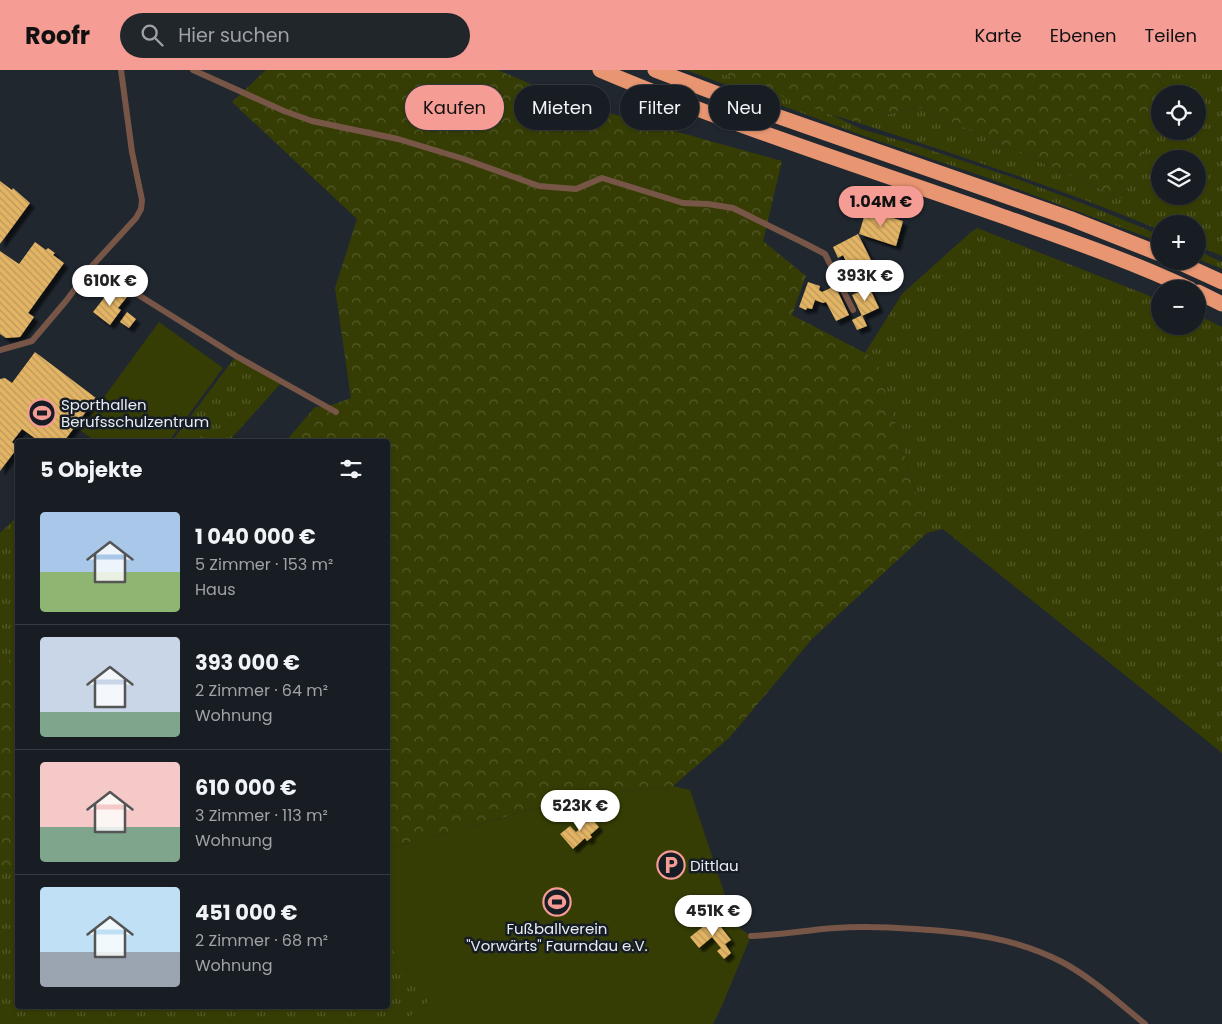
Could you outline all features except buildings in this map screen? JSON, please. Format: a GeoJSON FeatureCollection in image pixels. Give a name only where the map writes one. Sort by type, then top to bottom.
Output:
{"type":"FeatureCollection","features":[{"type":"Feature","properties":{"kind":"highway"},"geometry":{"type":"LineString","coordinates":[[600,70],[752,128],[1077,243],[1169,280]]}},
{"type":"Feature","properties":{"kind":"highway"},"geometry":{"type":"LineString","coordinates":[[655,70],[768,113],[1069,218],[1151,250]]}},
{"type":"Feature","properties":{"kind":"highway"},"geometry":{"type":"LineString","coordinates":[[1196,270],[1222,282]]}},
{"type":"Feature","properties":{"kind":"highway"},"geometry":{"type":"LineString","coordinates":[[1206,296],[1222,304]]}},
{"type":"Feature","properties":{"kind":"lane"},"geometry":{"type":"LineString","coordinates":[[0,350],[32,341],[66,301],[92,266],[136,218],[141,208],[142,200],[132,152],[121,70]]}},
{"type":"Feature","properties":{"kind":"lane"},"geometry":{"type":"LineString","coordinates":[[194,70],[284,111],[338,127],[398,139],[464,159],[539,186],[576,189],[602,178],[683,203],[733,208],[825,254],[853,310]]}},
{"type":"Feature","properties":{"kind":"lane"},"geometry":{"type":"LineString","coordinates":[[92,266],[236,356],[336,412]]}},
{"type":"Feature","properties":{"kind":"lane"},"geometry":{"type":"LineString","coordinates":[[751,936],[835,928],[893,928],[990,936],[1018,944],[1064,963],[1145,1024]]}},
{"type":"Feature","properties":{"kind":"green space"},"geometry":{"type":"Polygon","coordinates":[[[266,70],[498,70],[533,85],[514,85],[514,130],[610,130],[610,113],[620,116],[620,130],[671,130],[782,161],[763,241],[806,276],[792,315],[865,353],[878,363],[927,533],[812,639],[729,738],[673,786],[582,796],[390,848],[390,439],[288,439],[315,407],[326,407],[351,398],[335,288],[357,219],[232,102],[266,70]]]}},
{"type":"Feature","properties":{"kind":"green space"},"geometry":{"type":"Polygon","coordinates":[[[686,70],[713,70],[753,85],[726,85],[686,70]]]}},
{"type":"Feature","properties":{"kind":"green space"},"geometry":{"type":"Polygon","coordinates":[[[713,70],[1165,70],[1160,82],[1162,85],[1151,85],[1151,133],[1123,199],[916,106],[859,123],[780,96],[780,85],[752,85],[713,70]]]}},
{"type":"Feature","properties":{"kind":"green space"},"geometry":{"type":"Polygon","coordinates":[[[1165,70],[1222,70],[1222,256],[1206,249],[1206,215],[1151,215],[1151,226],[1048,187],[859,123],[916,106],[1123,199],[1151,133],[1151,140],[1206,140],[1206,85],[1162,85],[1160,82],[1165,70]]]}},
{"type":"Feature","properties":{"kind":"green space"},"geometry":{"type":"Polygon","coordinates":[[[780,95],[832,115],[861,129],[1023,181],[1097,209],[1151,231],[1151,239],[988,178],[864,136],[780,105],[780,95]]]}},
{"type":"Feature","properties":{"kind":"green space"},"geometry":{"type":"Polygon","coordinates":[[[977,228],[1151,296],[1151,335],[1206,335],[1206,319],[1222,327],[1222,753],[943,529],[927,533],[878,363],[865,353],[902,294],[977,228]]]}},
{"type":"Feature","properties":{"kind":"green space"},"geometry":{"type":"Polygon","coordinates":[[[1206,255],[1222,262],[1222,269],[1206,262],[1206,255]]]}},
{"type":"Feature","properties":{"kind":"green space"},"geometry":{"type":"Polygon","coordinates":[[[159,322],[223,368],[170,439],[92,439],[80,430],[159,322]]]}},
{"type":"Feature","properties":{"kind":"green space"},"geometry":{"type":"Polygon","coordinates":[[[236,356],[282,382],[231,439],[174,439],[236,356]]]}},
{"type":"Feature","properties":{"kind":"green space"},"geometry":{"type":"Polygon","coordinates":[[[15,519],[15,656],[0,668],[0,533],[15,519]]]}},
{"type":"Feature","properties":{"kind":"green space"},"geometry":{"type":"Polygon","coordinates":[[[15,656],[15,871],[0,870],[0,668],[15,656]]]}},
{"type":"Feature","properties":{"kind":"green space","name":"Fußballverein \"Vorwärts\" Faurndau e.V."},"geometry":{"type":"Polygon","coordinates":[[[673,786],[690,790],[734,922],[751,936],[713,1024],[400,1024],[429,1001],[390,947],[390,848],[582,796],[673,786]]]}},
{"type":"Feature","properties":{"kind":"green space"},"geometry":{"type":"Polygon","coordinates":[[[0,870],[15,871],[15,1009],[390,1009],[390,947],[446,1024],[0,1024],[0,870]]]}},
{"type":"Feature","properties":{"kind":"place","name":"Sporthallen Berufsschulzentrum"},"geometry":{"type":"Point","coordinates":[42,413]}},
{"type":"Feature","properties":{"kind":"place","name":"Dittlau"},"geometry":{"type":"Point","coordinates":[671,865]}},
{"type":"Feature","properties":{"kind":"place","name":"Fußballverein \"Vorwärts\" Faurndau e.V."},"geometry":{"type":"Point","coordinates":[557,902]}}]}
